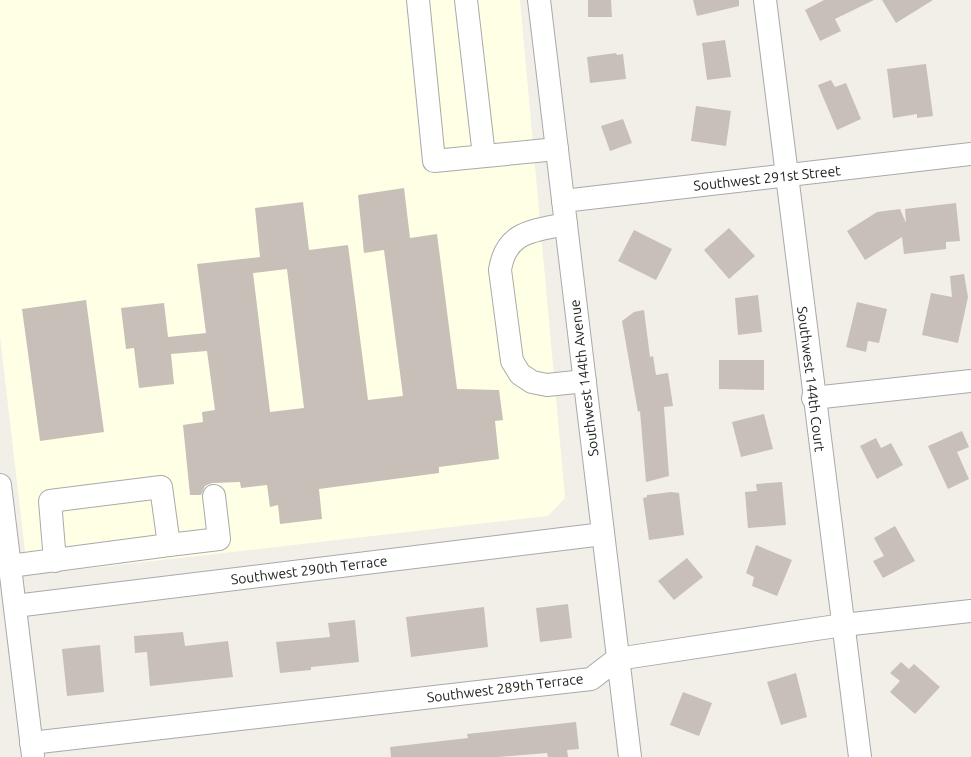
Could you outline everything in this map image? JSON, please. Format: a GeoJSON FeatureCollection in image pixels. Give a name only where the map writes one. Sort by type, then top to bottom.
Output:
{"type":"FeatureCollection","features":[{"type":"Feature","properties":{"kind":"street"},"geometry":{"type":"LineString","coordinates":[[418,0],[434,161],[557,149]]}},
{"type":"Feature","properties":{"kind":"street"},"geometry":{"type":"LineString","coordinates":[[466,0],[484,156]]}},
{"type":"Feature","properties":{"kind":"street","name":"Southwest 144th Avenue"},"geometry":{"type":"LineString","coordinates":[[539,0],[630,757]]}},
{"type":"Feature","properties":{"kind":"street","name":"Southwest 144th Court"},"geometry":{"type":"LineString","coordinates":[[765,0],[813,398],[860,757]]}},
{"type":"Feature","properties":{"kind":"street","name":"Southwest 291st Street"},"geometry":{"type":"LineString","coordinates":[[563,201],[971,154]]}},
{"type":"Feature","properties":{"kind":"street"},"geometry":{"type":"LineString","coordinates":[[566,224],[527,232],[511,242],[502,255],[500,270],[512,361],[520,374],[532,382],[546,385],[585,381]]}},
{"type":"Feature","properties":{"kind":"street"},"geometry":{"type":"LineString","coordinates":[[813,398],[971,381]]}},
{"type":"Feature","properties":{"kind":"street"},"geometry":{"type":"LineString","coordinates":[[0,485],[9,587],[32,750]]}},
{"type":"Feature","properties":{"kind":"street"},"geometry":{"type":"LineString","coordinates":[[55,561],[50,501],[161,487],[169,545]]}},
{"type":"Feature","properties":{"kind":"street"},"geometry":{"type":"LineString","coordinates":[[9,587],[55,561],[219,539],[214,496]]}},
{"type":"Feature","properties":{"kind":"street","name":"Southwest 290th Terrace"},"geometry":{"type":"LineString","coordinates":[[9,587],[604,534]]}},
{"type":"Feature","properties":{"kind":"street","name":"Southwest 289th Terrace"},"geometry":{"type":"LineString","coordinates":[[32,750],[591,679],[617,659],[842,625],[971,611]]}},
{"type":"Feature","properties":{"kind":"shaded area"},"geometry":{"type":"Polygon","coordinates":[[[0,0],[520,0],[565,498],[548,516],[47,573],[27,569],[0,336],[0,0]]]}},
{"type":"Feature","properties":{"kind":"building"},"geometry":{"type":"Polygon","coordinates":[[[588,0],[611,0],[612,17],[588,17],[588,0]]]}},
{"type":"Feature","properties":{"kind":"building"},"geometry":{"type":"Polygon","coordinates":[[[693,0],[739,0],[739,6],[697,16],[693,0]]]}},
{"type":"Feature","properties":{"kind":"building"},"geometry":{"type":"Polygon","coordinates":[[[824,0],[874,0],[835,19],[841,31],[820,41],[805,10],[824,0]]]}},
{"type":"Feature","properties":{"kind":"building"},"geometry":{"type":"Polygon","coordinates":[[[882,0],[933,0],[896,23],[882,0]]]}},
{"type":"Feature","properties":{"kind":"building"},"geometry":{"type":"Polygon","coordinates":[[[725,40],[731,77],[707,80],[702,43],[725,40]]]}},
{"type":"Feature","properties":{"kind":"building"},"geometry":{"type":"Polygon","coordinates":[[[616,53],[617,55],[623,54],[626,79],[590,83],[587,57],[616,53]]]}},
{"type":"Feature","properties":{"kind":"building"},"geometry":{"type":"Polygon","coordinates":[[[926,64],[933,116],[917,118],[917,114],[893,118],[887,69],[926,64]]]}},
{"type":"Feature","properties":{"kind":"building"},"geometry":{"type":"Polygon","coordinates":[[[831,80],[835,87],[846,83],[861,119],[837,130],[818,85],[831,80]]]}},
{"type":"Feature","properties":{"kind":"building"},"geometry":{"type":"Polygon","coordinates":[[[696,106],[731,111],[726,146],[691,141],[696,106]]]}},
{"type":"Feature","properties":{"kind":"building"},"geometry":{"type":"Polygon","coordinates":[[[623,119],[632,143],[610,151],[601,126],[623,119]]]}},
{"type":"Feature","properties":{"kind":"building"},"geometry":{"type":"Polygon","coordinates":[[[404,188],[410,238],[437,234],[457,389],[499,390],[503,420],[495,421],[499,459],[439,467],[439,473],[319,489],[322,519],[280,524],[278,505],[270,507],[267,485],[241,488],[240,482],[212,483],[205,486],[201,495],[190,495],[183,425],[203,422],[202,412],[215,410],[207,351],[171,354],[174,384],[139,388],[134,348],[126,349],[121,308],[164,303],[168,337],[206,333],[197,264],[260,257],[255,208],[303,202],[309,250],[348,245],[368,400],[403,396],[384,250],[364,253],[358,195],[404,188]],[[287,269],[253,273],[270,412],[304,408],[287,269]]]}},
{"type":"Feature","properties":{"kind":"building"},"geometry":{"type":"Polygon","coordinates":[[[956,203],[960,241],[946,242],[946,249],[904,254],[902,237],[865,260],[847,231],[877,212],[900,209],[906,223],[905,209],[956,203]]]}},
{"type":"Feature","properties":{"kind":"building"},"geometry":{"type":"Polygon","coordinates":[[[729,228],[755,256],[729,279],[704,250],[729,228]]]}},
{"type":"Feature","properties":{"kind":"building"},"geometry":{"type":"Polygon","coordinates":[[[634,230],[672,249],[656,280],[618,261],[634,230]]]}},
{"type":"Feature","properties":{"kind":"building"},"geometry":{"type":"Polygon","coordinates":[[[964,274],[968,297],[958,343],[922,335],[931,293],[952,297],[950,276],[964,274]]]}},
{"type":"Feature","properties":{"kind":"building"},"geometry":{"type":"Polygon","coordinates":[[[758,295],[762,332],[738,335],[735,298],[758,295]]]}},
{"type":"Feature","properties":{"kind":"building"},"geometry":{"type":"Polygon","coordinates":[[[86,300],[104,432],[40,441],[22,309],[86,300]]]}},
{"type":"Feature","properties":{"kind":"building"},"geometry":{"type":"Polygon","coordinates":[[[857,302],[887,309],[879,343],[868,341],[866,352],[846,347],[857,302]]]}},
{"type":"Feature","properties":{"kind":"building"},"geometry":{"type":"Polygon","coordinates":[[[644,310],[650,357],[653,356],[656,375],[668,373],[673,406],[664,407],[669,476],[646,482],[640,411],[638,412],[622,321],[634,312],[644,310]]]}},
{"type":"Feature","properties":{"kind":"building"},"geometry":{"type":"Polygon","coordinates":[[[719,360],[764,360],[764,390],[719,389],[719,360]]]}},
{"type":"Feature","properties":{"kind":"building"},"geometry":{"type":"Polygon","coordinates":[[[764,414],[773,449],[741,457],[732,422],[764,414]]]}},
{"type":"Feature","properties":{"kind":"building"},"geometry":{"type":"Polygon","coordinates":[[[962,431],[969,447],[957,452],[969,479],[948,489],[928,446],[962,431]]]}},
{"type":"Feature","properties":{"kind":"building"},"geometry":{"type":"Polygon","coordinates":[[[876,438],[881,448],[891,443],[903,465],[877,479],[860,446],[876,438]]]}},
{"type":"Feature","properties":{"kind":"building"},"geometry":{"type":"Polygon","coordinates":[[[782,482],[786,525],[748,528],[745,492],[757,491],[756,484],[782,482]]]}},
{"type":"Feature","properties":{"kind":"building"},"geometry":{"type":"Polygon","coordinates":[[[679,493],[684,535],[649,540],[643,498],[647,497],[647,495],[679,493]]]}},
{"type":"Feature","properties":{"kind":"building"},"geometry":{"type":"Polygon","coordinates":[[[895,526],[915,561],[883,578],[873,561],[884,556],[874,538],[895,526]]]}},
{"type":"Feature","properties":{"kind":"building"},"geometry":{"type":"Polygon","coordinates":[[[756,545],[792,560],[777,596],[752,586],[754,577],[746,573],[756,545]]]}},
{"type":"Feature","properties":{"kind":"building"},"geometry":{"type":"Polygon","coordinates":[[[687,558],[703,577],[674,600],[658,581],[687,558]]]}},
{"type":"Feature","properties":{"kind":"building"},"geometry":{"type":"Polygon","coordinates":[[[568,604],[572,638],[540,642],[536,608],[568,604]]]}},
{"type":"Feature","properties":{"kind":"building"},"geometry":{"type":"Polygon","coordinates":[[[484,607],[488,647],[411,657],[406,617],[484,607]]]}},
{"type":"Feature","properties":{"kind":"building"},"geometry":{"type":"Polygon","coordinates":[[[355,620],[359,662],[311,667],[311,670],[280,673],[276,642],[330,637],[328,623],[355,620]]]}},
{"type":"Feature","properties":{"kind":"building"},"geometry":{"type":"Polygon","coordinates":[[[183,632],[185,646],[228,641],[233,677],[150,686],[147,652],[135,653],[134,636],[183,632]]]}},
{"type":"Feature","properties":{"kind":"building"},"geometry":{"type":"Polygon","coordinates":[[[100,645],[104,692],[67,696],[62,649],[100,645]]]}},
{"type":"Feature","properties":{"kind":"building"},"geometry":{"type":"Polygon","coordinates":[[[901,662],[909,669],[914,664],[940,687],[915,714],[890,692],[900,681],[890,673],[901,662]]]}},
{"type":"Feature","properties":{"kind":"building"},"geometry":{"type":"Polygon","coordinates":[[[796,673],[807,717],[781,725],[767,682],[796,673]]]}},
{"type":"Feature","properties":{"kind":"building"},"geometry":{"type":"Polygon","coordinates":[[[683,692],[712,703],[699,736],[670,725],[683,692]]]}},
{"type":"Feature","properties":{"kind":"building"},"geometry":{"type":"Polygon","coordinates":[[[576,722],[579,749],[567,750],[568,757],[548,757],[547,753],[498,757],[391,757],[390,747],[468,738],[467,734],[576,722]]]}}]}
